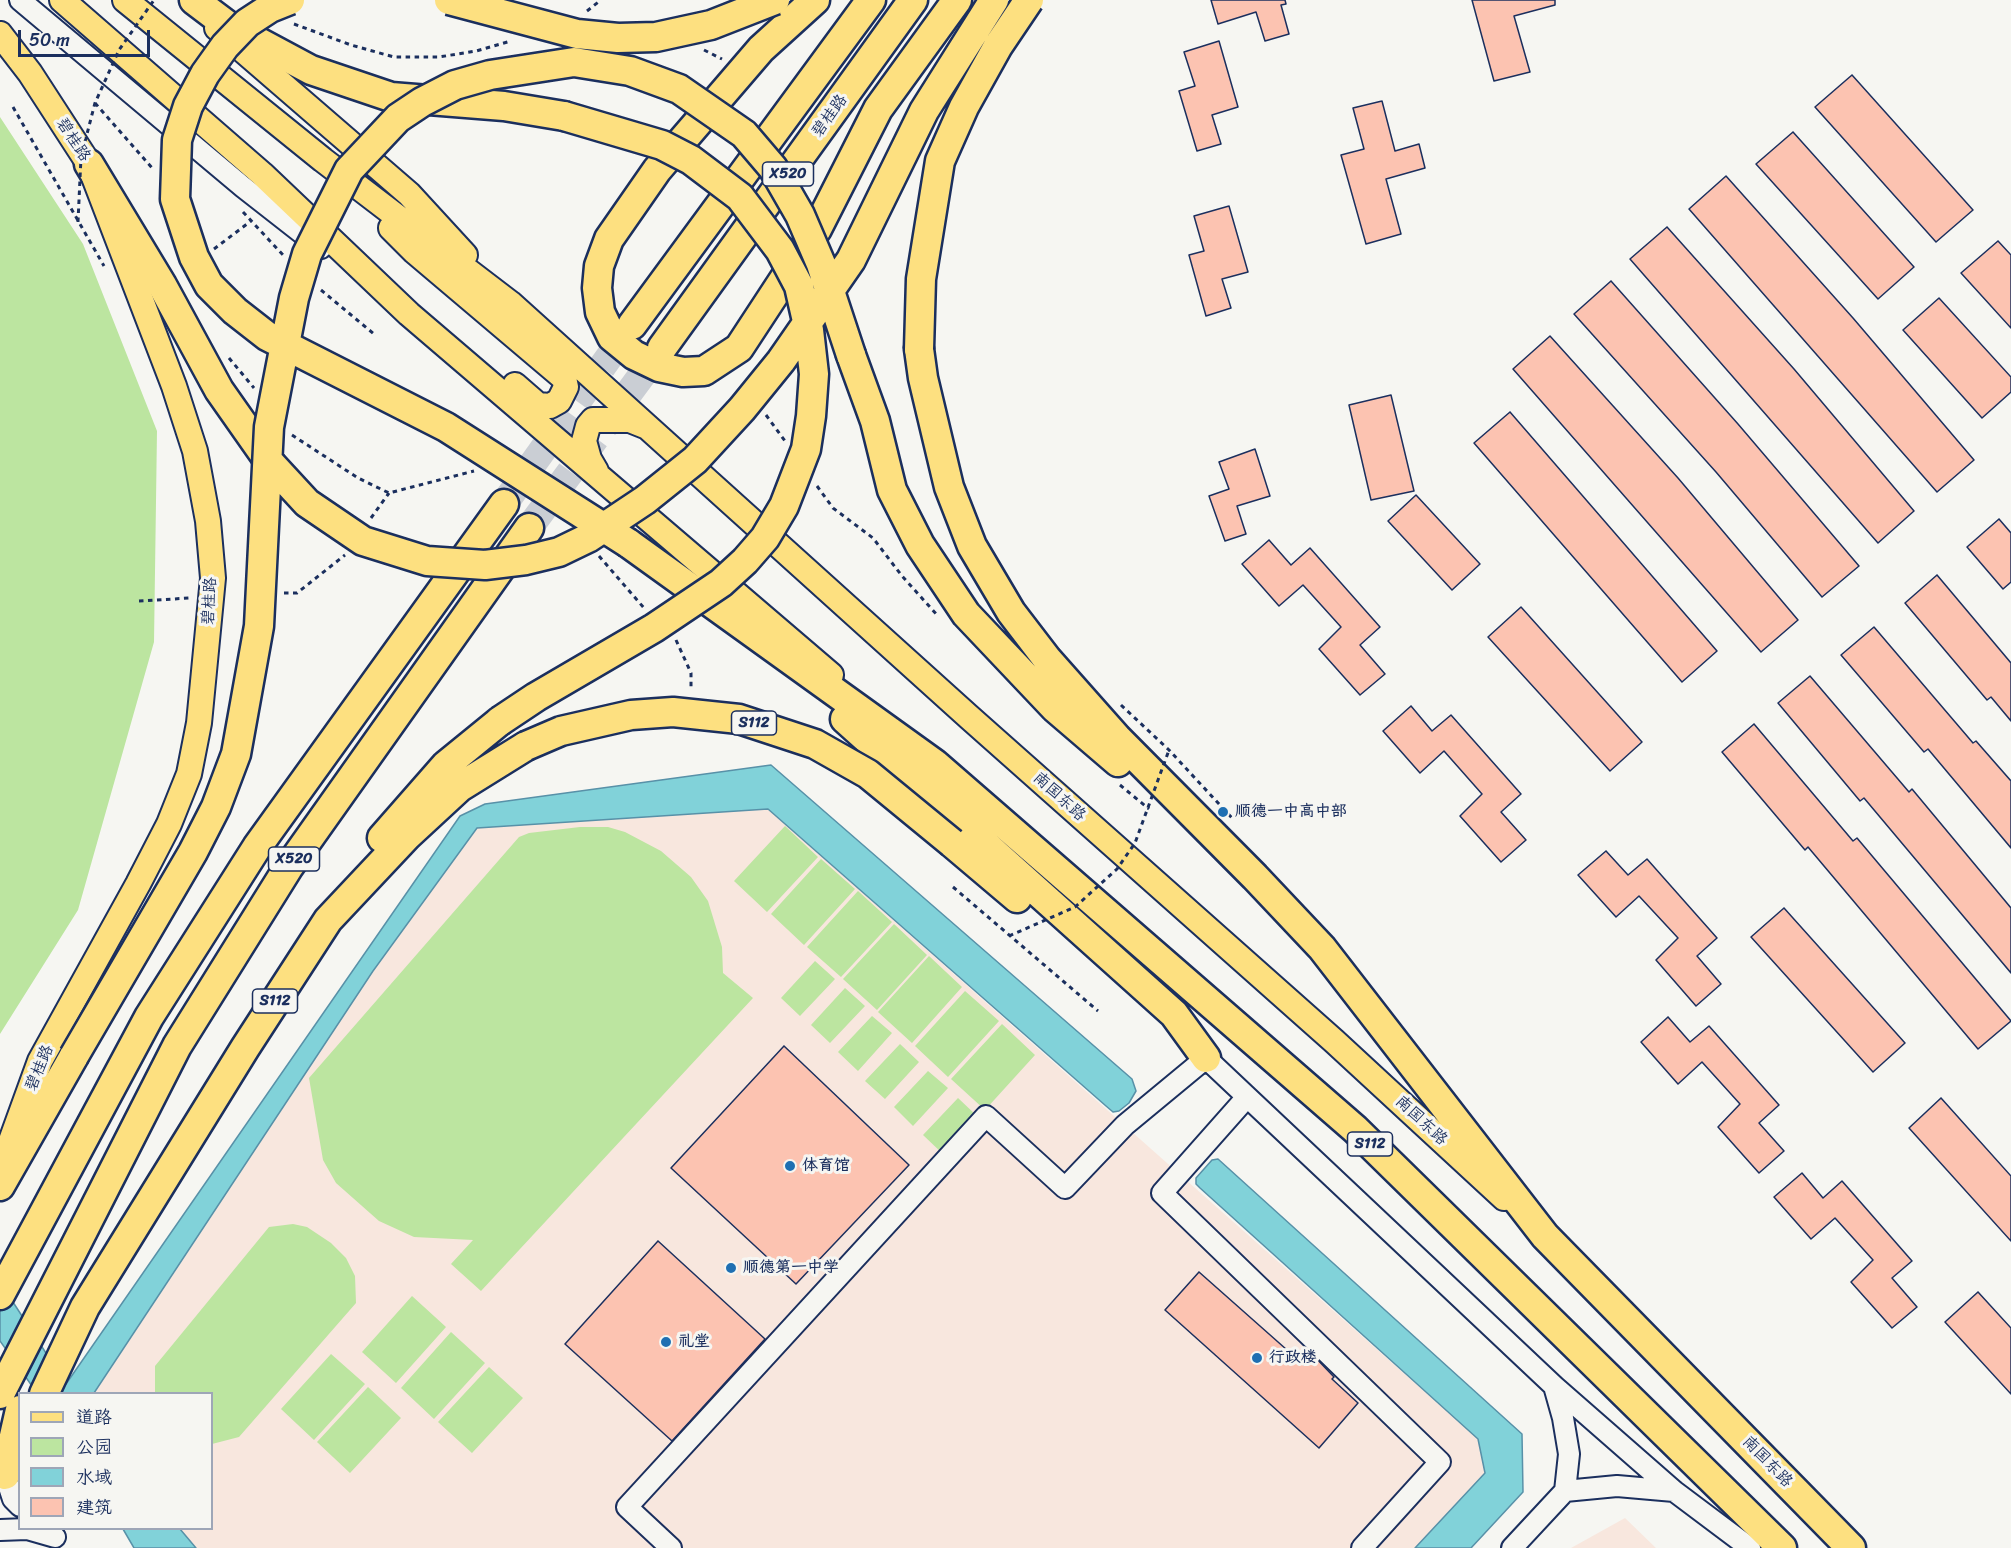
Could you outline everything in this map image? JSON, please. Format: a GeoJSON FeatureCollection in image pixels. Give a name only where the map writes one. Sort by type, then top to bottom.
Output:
{"type":"FeatureCollection","features":[{"type":"Feature","properties":{"kind":"highway"},"geometry":{"type":"LineString","coordinates":[[194,0],[227,25],[311,70],[391,97],[504,106],[564,116],[662,145],[718,179],[747,206],[780,250],[798,286],[809,330],[814,374],[806,449],[784,506],[765,538],[721,583],[662,622],[536,697],[446,765],[399,816],[370,854],[328,920]]}},
{"type":"Feature","properties":{"kind":"highway"},"geometry":{"type":"LineString","coordinates":[[290,0],[247,23],[225,46],[205,74],[188,106],[177,140],[175,199],[194,257],[209,285],[235,311],[267,336],[446,427],[628,543],[935,764]]}},
{"type":"Feature","properties":{"kind":"highway"},"geometry":{"type":"LineString","coordinates":[[449,0],[577,34],[618,38],[656,37],[711,25],[775,0]]}},
{"type":"Feature","properties":{"kind":"highway"},"geometry":{"type":"LineString","coordinates":[[815,0],[761,49],[657,171],[609,239],[599,266],[597,288],[600,312],[612,337],[634,355],[658,367],[683,372],[704,371],[740,348],[817,229],[878,108],[957,0]]}},
{"type":"Feature","properties":{"kind":"highway","name":"X520"},"geometry":{"type":"LineString","coordinates":[[632,325],[871,0]]}},
{"type":"Feature","properties":{"kind":"highway","name":"碧桂路"},"geometry":{"type":"LineString","coordinates":[[662,348],[914,0]]}},
{"type":"Feature","properties":{"kind":"highway"},"geometry":{"type":"LineString","coordinates":[[89,164],[162,285],[219,390],[271,464],[307,503],[363,541],[427,561],[486,566],[526,560],[559,552],[588,538],[645,500],[695,460],[742,409],[781,361],[851,260],[924,111],[994,0]]}},
{"type":"Feature","properties":{"kind":"highway"},"geometry":{"type":"LineString","coordinates":[[1029,0],[998,46],[964,107],[940,161],[921,279],[919,349],[925,390],[949,487],[972,546],[1011,612],[1047,659],[1117,738],[1256,877],[1322,948],[1545,1236]]}},
{"type":"Feature","properties":{"kind":"highway"},"geometry":{"type":"LineString","coordinates":[[0,1186],[183,872],[216,807],[236,754],[259,626],[269,427],[294,298],[307,254],[349,170],[398,118],[422,102],[455,85],[490,75],[574,62],[630,71],[679,89],[744,134],[773,168],[800,214],[874,421],[892,490],[920,545],[966,614],[1055,708],[1256,877]]}},
{"type":"Feature","properties":{"kind":"highway","name":"X520"},"geometry":{"type":"LineString","coordinates":[[0,1295],[149,1017],[258,847],[504,504]]}},
{"type":"Feature","properties":{"kind":"highway","name":"X520"},"geometry":{"type":"LineString","coordinates":[[42,1312],[177,1046],[288,868],[529,528]]}},
{"type":"Feature","properties":{"kind":"highway"},"geometry":{"type":"LineString","coordinates":[[739,623],[1174,1014],[1206,1058]]}},
{"type":"Feature","properties":{"kind":"highway","name":"S112"},"geometry":{"type":"LineString","coordinates":[[45,1392],[85,1307],[245,1048],[328,920],[407,836],[460,787],[526,746],[561,731],[599,720],[674,712],[739,719],[815,744],[867,774],[1206,1058]]}},
{"type":"Feature","properties":{"kind":"highway","name":"S112"},"geometry":{"type":"LineString","coordinates":[[935,764],[1355,1130],[1782,1548]]}},
{"type":"Feature","properties":{"kind":"highway","name":"南国东路"},"geometry":{"type":"LineString","coordinates":[[1545,1236],[1851,1548]]}},
{"type":"Feature","properties":{"kind":"highway"},"geometry":{"type":"LineString","coordinates":[[23,1392],[42,1312]]}},
{"type":"Feature","properties":{"kind":"highway"},"geometry":{"type":"LineString","coordinates":[[0,1394],[42,1312]]}},
{"type":"Feature","properties":{"kind":"highway"},"geometry":{"type":"LineString","coordinates":[[2,1480],[18,1418]]}},
{"type":"Feature","properties":{"kind":"highway"},"geometry":{"type":"LineString","coordinates":[[2,1480],[18,1448]]}},
{"type":"Feature","properties":{"kind":"main road"},"geometry":{"type":"LineString","coordinates":[[62,0],[262,174],[408,293],[538,405],[550,406],[560,401],[566,387],[564,378],[414,251],[323,160]]}},
{"type":"Feature","properties":{"kind":"main road"},"geometry":{"type":"LineString","coordinates":[[125,0],[323,160],[510,303]]}},
{"type":"Feature","properties":{"kind":"main road"},"geometry":{"type":"LineString","coordinates":[[184,0],[409,194],[510,303]]}},
{"type":"Feature","properties":{"kind":"main road","name":"碧桂路"},"geometry":{"type":"LineString","coordinates":[[0,34],[30,73],[89,164],[174,386],[195,451],[208,521],[213,578],[199,723],[189,774],[169,824],[138,884],[40,1061],[0,1172]]}},
{"type":"Feature","properties":{"kind":"main road"},"geometry":{"type":"LineString","coordinates":[[262,174],[409,314],[935,764]]}},
{"type":"Feature","properties":{"kind":"main road","name":"南国东路"},"geometry":{"type":"LineString","coordinates":[[510,303],[969,717],[1334,1041],[1545,1236]]}},
{"type":"Feature","properties":{"kind":"main road"},"geometry":{"type":"LineString","coordinates":[[601,478],[589,459],[584,441],[588,426],[593,420],[606,418],[630,420],[647,426]]}},
{"type":"Feature","properties":{"kind":"street"},"geometry":{"type":"LineString","coordinates":[[20,0],[243,187],[409,314]]}},
{"type":"Feature","properties":{"kind":"street"},"geometry":{"type":"LineString","coordinates":[[671,1548],[627,1507],[986,1116],[1065,1188],[1125,1125],[1206,1058],[1554,1386],[1674,1491],[1750,1548]]}},
{"type":"Feature","properties":{"kind":"street"},"geometry":{"type":"LineString","coordinates":[[1247,1097],[1162,1193],[1440,1462],[1362,1548]]}},
{"type":"Feature","properties":{"kind":"street"},"geometry":{"type":"LineString","coordinates":[[1512,1548],[1565,1491],[1569,1454],[1563,1418],[1554,1386]]}},
{"type":"Feature","properties":{"kind":"street"},"geometry":{"type":"LineString","coordinates":[[2,1480],[18,1504]]}},
{"type":"Feature","properties":{"kind":"street"},"geometry":{"type":"LineString","coordinates":[[1565,1491],[1617,1486],[1674,1491]]}},
{"type":"Feature","properties":{"kind":"street"},"geometry":{"type":"LineString","coordinates":[[0,1530],[18,1529]]}},
{"type":"Feature","properties":{"kind":"street"},"geometry":{"type":"LineString","coordinates":[[30,1530],[56,1538]]}},
{"type":"Feature","properties":{"kind":"path"},"geometry":{"type":"LineString","coordinates":[[78,222],[81,157],[95,103],[119,50],[154,0]]}},
{"type":"Feature","properties":{"kind":"path"},"geometry":{"type":"LineString","coordinates":[[586,13],[601,0]]}},
{"type":"Feature","properties":{"kind":"path"},"geometry":{"type":"LineString","coordinates":[[264,12],[351,45],[394,57],[438,57],[476,51],[520,38]]}},
{"type":"Feature","properties":{"kind":"path"},"geometry":{"type":"LineString","coordinates":[[95,103],[149,167],[160,171]]}},
{"type":"Feature","properties":{"kind":"path"},"geometry":{"type":"LineString","coordinates":[[13,107],[108,273]]}},
{"type":"Feature","properties":{"kind":"path"},"geometry":{"type":"LineString","coordinates":[[236,205],[268,242],[284,256]]}},
{"type":"Feature","properties":{"kind":"path"},"geometry":{"type":"LineString","coordinates":[[315,285],[374,334]]}},
{"type":"Feature","properties":{"kind":"path"},"geometry":{"type":"LineString","coordinates":[[765,413],[785,442]]}},
{"type":"Feature","properties":{"kind":"path"},"geometry":{"type":"LineString","coordinates":[[812,480],[833,508],[873,538],[902,576],[939,617]]}},
{"type":"Feature","properties":{"kind":"path"},"geometry":{"type":"LineString","coordinates":[[1119,703],[1169,750],[1233,820]]}},
{"type":"Feature","properties":{"kind":"path"},"geometry":{"type":"LineString","coordinates":[[1009,936],[1075,907],[1117,869],[1135,843],[1169,750]]}},
{"type":"Feature","properties":{"kind":"path"},"geometry":{"type":"LineString","coordinates":[[953,887],[1098,1011]]}},
{"type":"Feature","properties":{"kind":"shaded area","name":"顺德第一中学"},"geometry":{"type":"Polygon","coordinates":[[[768,809],[1478,1439],[1485,1473],[1415,1548],[196,1548],[181,1530],[213,1530],[213,1392],[95,1392],[373,971],[477,828],[768,809]]]}},
{"type":"Feature","properties":{"kind":"shaded area"},"geometry":{"type":"Polygon","coordinates":[[[1625,1518],[1656,1548],[1571,1548],[1625,1518]]]}},
{"type":"Feature","properties":{"kind":"green space"},"geometry":{"type":"Polygon","coordinates":[[[0,117],[83,244],[157,431],[154,642],[78,910],[0,1034],[0,117]]]}},
{"type":"Feature","properties":{"kind":"green space"},"geometry":{"type":"Polygon","coordinates":[[[785,826],[818,857],[767,912],[734,881],[785,826]]]}},
{"type":"Feature","properties":{"kind":"green space"},"geometry":{"type":"Polygon","coordinates":[[[580,827],[608,827],[625,832],[661,851],[691,877],[708,901],[722,947],[723,973],[753,998],[481,1291],[451,1264],[473,1240],[414,1237],[379,1221],[336,1183],[323,1160],[309,1078],[519,837],[529,833],[580,827]]]}},
{"type":"Feature","properties":{"kind":"green space"},"geometry":{"type":"Polygon","coordinates":[[[821,859],[855,889],[804,945],[771,914],[821,859]]]}},
{"type":"Feature","properties":{"kind":"green space"},"geometry":{"type":"Polygon","coordinates":[[[858,891],[892,922],[841,977],[807,947],[858,891]]]}},
{"type":"Feature","properties":{"kind":"green space"},"geometry":{"type":"Polygon","coordinates":[[[894,924],[927,955],[877,1010],[843,979],[894,924]]]}},
{"type":"Feature","properties":{"kind":"green space"},"geometry":{"type":"Polygon","coordinates":[[[929,956],[962,987],[912,1043],[878,1012],[929,956]]]}},
{"type":"Feature","properties":{"kind":"green space"},"geometry":{"type":"Polygon","coordinates":[[[815,961],[835,979],[800,1016],[781,998],[815,961]]]}},
{"type":"Feature","properties":{"kind":"green space"},"geometry":{"type":"Polygon","coordinates":[[[845,988],[865,1006],[830,1043],[811,1025],[845,988]]]}},
{"type":"Feature","properties":{"kind":"green space"},"geometry":{"type":"Polygon","coordinates":[[[965,991],[999,1021],[948,1077],[915,1046],[965,991]]]}},
{"type":"Feature","properties":{"kind":"green space"},"geometry":{"type":"Polygon","coordinates":[[[872,1016],[892,1033],[858,1071],[838,1052],[872,1016]]]}},
{"type":"Feature","properties":{"kind":"green space"},"geometry":{"type":"Polygon","coordinates":[[[1002,1024],[1035,1055],[985,1110],[951,1079],[1002,1024]]]}},
{"type":"Feature","properties":{"kind":"green space"},"geometry":{"type":"Polygon","coordinates":[[[900,1044],[919,1062],[885,1099],[865,1081],[900,1044]]]}},
{"type":"Feature","properties":{"kind":"green space"},"geometry":{"type":"Polygon","coordinates":[[[928,1071],[948,1088],[913,1126],[894,1107],[928,1071]]]}},
{"type":"Feature","properties":{"kind":"green space"},"geometry":{"type":"Polygon","coordinates":[[[958,1098],[977,1116],[943,1154],[923,1135],[958,1098]]]}},
{"type":"Feature","properties":{"kind":"green space"},"geometry":{"type":"Polygon","coordinates":[[[293,1224],[307,1227],[331,1243],[346,1258],[355,1276],[356,1303],[239,1437],[213,1444],[213,1392],[155,1392],[155,1366],[269,1227],[293,1224]]]}},
{"type":"Feature","properties":{"kind":"green space"},"geometry":{"type":"Polygon","coordinates":[[[412,1296],[446,1327],[396,1383],[362,1352],[412,1296]]]}},
{"type":"Feature","properties":{"kind":"green space"},"geometry":{"type":"Polygon","coordinates":[[[451,1332],[485,1363],[434,1419],[401,1388],[451,1332]]]}},
{"type":"Feature","properties":{"kind":"green space"},"geometry":{"type":"Polygon","coordinates":[[[331,1354],[365,1384],[314,1440],[281,1409],[331,1354]]]}},
{"type":"Feature","properties":{"kind":"green space"},"geometry":{"type":"Polygon","coordinates":[[[489,1367],[523,1398],[472,1453],[438,1422],[489,1367]]]}},
{"type":"Feature","properties":{"kind":"green space"},"geometry":{"type":"Polygon","coordinates":[[[368,1387],[401,1418],[350,1473],[317,1442],[368,1387]]]}},
{"type":"Feature","properties":{"kind":"water"},"geometry":{"type":"Polygon","coordinates":[[[771,765],[1132,1079],[1136,1091],[1129,1103],[1119,1111],[1113,1112],[768,809],[477,828],[373,971],[95,1392],[36,1392],[0,1341],[0,1282],[66,1384],[460,816],[485,804],[771,765]]]}},
{"type":"Feature","properties":{"kind":"water"},"geometry":{"type":"Polygon","coordinates":[[[1218,1159],[1522,1434],[1523,1492],[1471,1548],[1415,1548],[1485,1473],[1478,1439],[1196,1184],[1196,1178],[1212,1160],[1218,1159]]]}},
{"type":"Feature","properties":{"kind":"water"},"geometry":{"type":"Polygon","coordinates":[[[124,1530],[181,1530],[196,1548],[134,1548],[124,1530]]]}},
{"type":"Feature","properties":{"kind":"building"},"geometry":{"type":"Polygon","coordinates":[[[1211,0],[1285,0],[1286,4],[1281,5],[1289,34],[1265,41],[1256,12],[1218,24],[1211,0]]]}},
{"type":"Feature","properties":{"kind":"building"},"geometry":{"type":"Polygon","coordinates":[[[1472,0],[1555,0],[1555,5],[1514,16],[1530,72],[1494,81],[1472,0]]]}},
{"type":"Feature","properties":{"kind":"building"},"geometry":{"type":"Polygon","coordinates":[[[1219,41],[1238,107],[1212,115],[1221,144],[1197,151],[1179,91],[1195,86],[1184,52],[1219,41]]]}},
{"type":"Feature","properties":{"kind":"building"},"geometry":{"type":"Polygon","coordinates":[[[1852,75],[1973,210],[1936,242],[1815,107],[1852,75]]]}},
{"type":"Feature","properties":{"kind":"building"},"geometry":{"type":"Polygon","coordinates":[[[1382,101],[1395,151],[1419,144],[1425,168],[1386,179],[1401,234],[1366,244],[1341,155],[1364,149],[1353,108],[1382,101]]]}},
{"type":"Feature","properties":{"kind":"building"},"geometry":{"type":"Polygon","coordinates":[[[1793,132],[1914,267],[1878,299],[1756,164],[1793,132]]]}},
{"type":"Feature","properties":{"kind":"building"},"geometry":{"type":"Polygon","coordinates":[[[1726,176],[1853,318],[1974,460],[1937,492],[1689,209],[1726,176]]]}},
{"type":"Feature","properties":{"kind":"building"},"geometry":{"type":"Polygon","coordinates":[[[1229,206],[1248,272],[1222,279],[1231,308],[1206,316],[1189,255],[1204,251],[1194,216],[1229,206]]]}},
{"type":"Feature","properties":{"kind":"building"},"geometry":{"type":"Polygon","coordinates":[[[1667,227],[1794,369],[1914,511],[1878,543],[1630,259],[1667,227]]]}},
{"type":"Feature","properties":{"kind":"building"},"geometry":{"type":"Polygon","coordinates":[[[1998,241],[2011,255],[2011,328],[1961,273],[1998,241]]]}},
{"type":"Feature","properties":{"kind":"building"},"geometry":{"type":"Polygon","coordinates":[[[1611,281],[1738,424],[1859,566],[1822,597],[1716,472],[1574,314],[1611,281]]]}},
{"type":"Feature","properties":{"kind":"building"},"geometry":{"type":"Polygon","coordinates":[[[1939,298],[2011,377],[2011,392],[1982,418],[1903,330],[1939,298]]]}},
{"type":"Feature","properties":{"kind":"building"},"geometry":{"type":"Polygon","coordinates":[[[1550,336],[1678,478],[1798,620],[1761,652],[1513,369],[1550,336]]]}},
{"type":"Feature","properties":{"kind":"building"},"geometry":{"type":"Polygon","coordinates":[[[1391,395],[1414,491],[1371,500],[1349,405],[1391,395]]]}},
{"type":"Feature","properties":{"kind":"building"},"geometry":{"type":"Polygon","coordinates":[[[1510,412],[1717,651],[1682,682],[1474,443],[1510,412]]]}},
{"type":"Feature","properties":{"kind":"building"},"geometry":{"type":"Polygon","coordinates":[[[1255,449],[1270,496],[1237,506],[1246,534],[1225,541],[1209,496],[1229,489],[1219,462],[1255,449]]]}},
{"type":"Feature","properties":{"kind":"building"},"geometry":{"type":"Polygon","coordinates":[[[1416,495],[1480,564],[1452,590],[1388,521],[1416,495]]]}},
{"type":"Feature","properties":{"kind":"building"},"geometry":{"type":"Polygon","coordinates":[[[1999,519],[2011,533],[2011,582],[2003,589],[1967,547],[1999,519]]]}},
{"type":"Feature","properties":{"kind":"building"},"geometry":{"type":"Polygon","coordinates":[[[1269,540],[1291,565],[1310,548],[1380,627],[1360,645],[1385,674],[1360,695],[1319,649],[1341,627],[1303,585],[1279,606],[1242,564],[1269,540]]]}},
{"type":"Feature","properties":{"kind":"building"},"geometry":{"type":"Polygon","coordinates":[[[1937,575],[2011,663],[2011,721],[1991,697],[1987,700],[1905,603],[1937,575]]]}},
{"type":"Feature","properties":{"kind":"building"},"geometry":{"type":"Polygon","coordinates":[[[1521,607],[1642,742],[1610,771],[1488,637],[1521,607]]]}},
{"type":"Feature","properties":{"kind":"building"},"geometry":{"type":"Polygon","coordinates":[[[1874,627],[1973,743],[1976,741],[2011,781],[2011,848],[1928,749],[1924,752],[1841,655],[1874,627]]]}},
{"type":"Feature","properties":{"kind":"building"},"geometry":{"type":"Polygon","coordinates":[[[1810,676],[1909,792],[1912,789],[2011,908],[2011,973],[1864,798],[1860,801],[1778,703],[1810,676]]]}},
{"type":"Feature","properties":{"kind":"building"},"geometry":{"type":"Polygon","coordinates":[[[1411,706],[1432,731],[1451,715],[1521,794],[1501,812],[1526,840],[1501,862],[1460,816],[1482,794],[1444,751],[1420,773],[1383,731],[1411,706]]]}},
{"type":"Feature","properties":{"kind":"building"},"geometry":{"type":"Polygon","coordinates":[[[1754,724],[1853,841],[1857,838],[2011,1021],[1978,1049],[1808,847],[1805,850],[1722,752],[1754,724]]]}},
{"type":"Feature","properties":{"kind":"building"},"geometry":{"type":"Polygon","coordinates":[[[1606,851],[1628,875],[1647,859],[1717,938],[1697,956],[1721,984],[1696,1006],[1656,960],[1678,938],[1639,896],[1616,917],[1578,875],[1606,851]]]}},
{"type":"Feature","properties":{"kind":"building"},"geometry":{"type":"Polygon","coordinates":[[[1784,908],[1905,1043],[1873,1072],[1751,937],[1784,908]]]}},
{"type":"Feature","properties":{"kind":"building"},"geometry":{"type":"Polygon","coordinates":[[[1668,1017],[1690,1042],[1709,1026],[1779,1105],[1759,1123],[1784,1151],[1759,1173],[1718,1127],[1740,1104],[1702,1062],[1678,1084],[1641,1042],[1668,1017]]]}},
{"type":"Feature","properties":{"kind":"building","name":"体育馆"},"geometry":{"type":"Polygon","coordinates":[[[784,1046],[909,1165],[796,1284],[671,1168],[784,1046]]]}},
{"type":"Feature","properties":{"kind":"building"},"geometry":{"type":"Polygon","coordinates":[[[1941,1098],[2011,1176],[2011,1241],[1909,1128],[1941,1098]]]}},
{"type":"Feature","properties":{"kind":"building"},"geometry":{"type":"Polygon","coordinates":[[[1802,1173],[1823,1198],[1842,1181],[1912,1261],[1892,1278],[1917,1307],[1892,1328],[1851,1282],[1873,1260],[1835,1218],[1811,1239],[1774,1197],[1802,1173]]]}},
{"type":"Feature","properties":{"kind":"building","name":"礼堂"},"geometry":{"type":"Polygon","coordinates":[[[658,1241],[765,1339],[672,1441],[565,1344],[658,1241]]]}},
{"type":"Feature","properties":{"kind":"building","name":"行政楼"},"geometry":{"type":"Polygon","coordinates":[[[1199,1272],[1304,1365],[1313,1355],[1334,1377],[1332,1379],[1358,1403],[1319,1448],[1165,1310],[1199,1272]]]}},
{"type":"Feature","properties":{"kind":"building"},"geometry":{"type":"Polygon","coordinates":[[[1978,1292],[2011,1328],[2011,1394],[1945,1322],[1978,1292]]]}},
{"type":"Feature","properties":{"kind":"tunnel"},"geometry":{"type":"LineString","coordinates":[[504,504],[632,325]]}},
{"type":"Feature","properties":{"kind":"tunnel"},"geometry":{"type":"LineString","coordinates":[[529,528],[662,348]]}},
{"type":"Feature","properties":{"kind":"place","name":"顺德一中高中部"},"geometry":{"type":"Point","coordinates":[1223,812]}},
{"type":"Feature","properties":{"kind":"place","name":"体育馆"},"geometry":{"type":"Point","coordinates":[790,1166]}},
{"type":"Feature","properties":{"kind":"place","name":"顺德第一中学"},"geometry":{"type":"Point","coordinates":[731,1268]}},
{"type":"Feature","properties":{"kind":"place","name":"礼堂"},"geometry":{"type":"Point","coordinates":[666,1342]}},
{"type":"Feature","properties":{"kind":"place","name":"行政楼"},"geometry":{"type":"Point","coordinates":[1257,1358]}}]}
